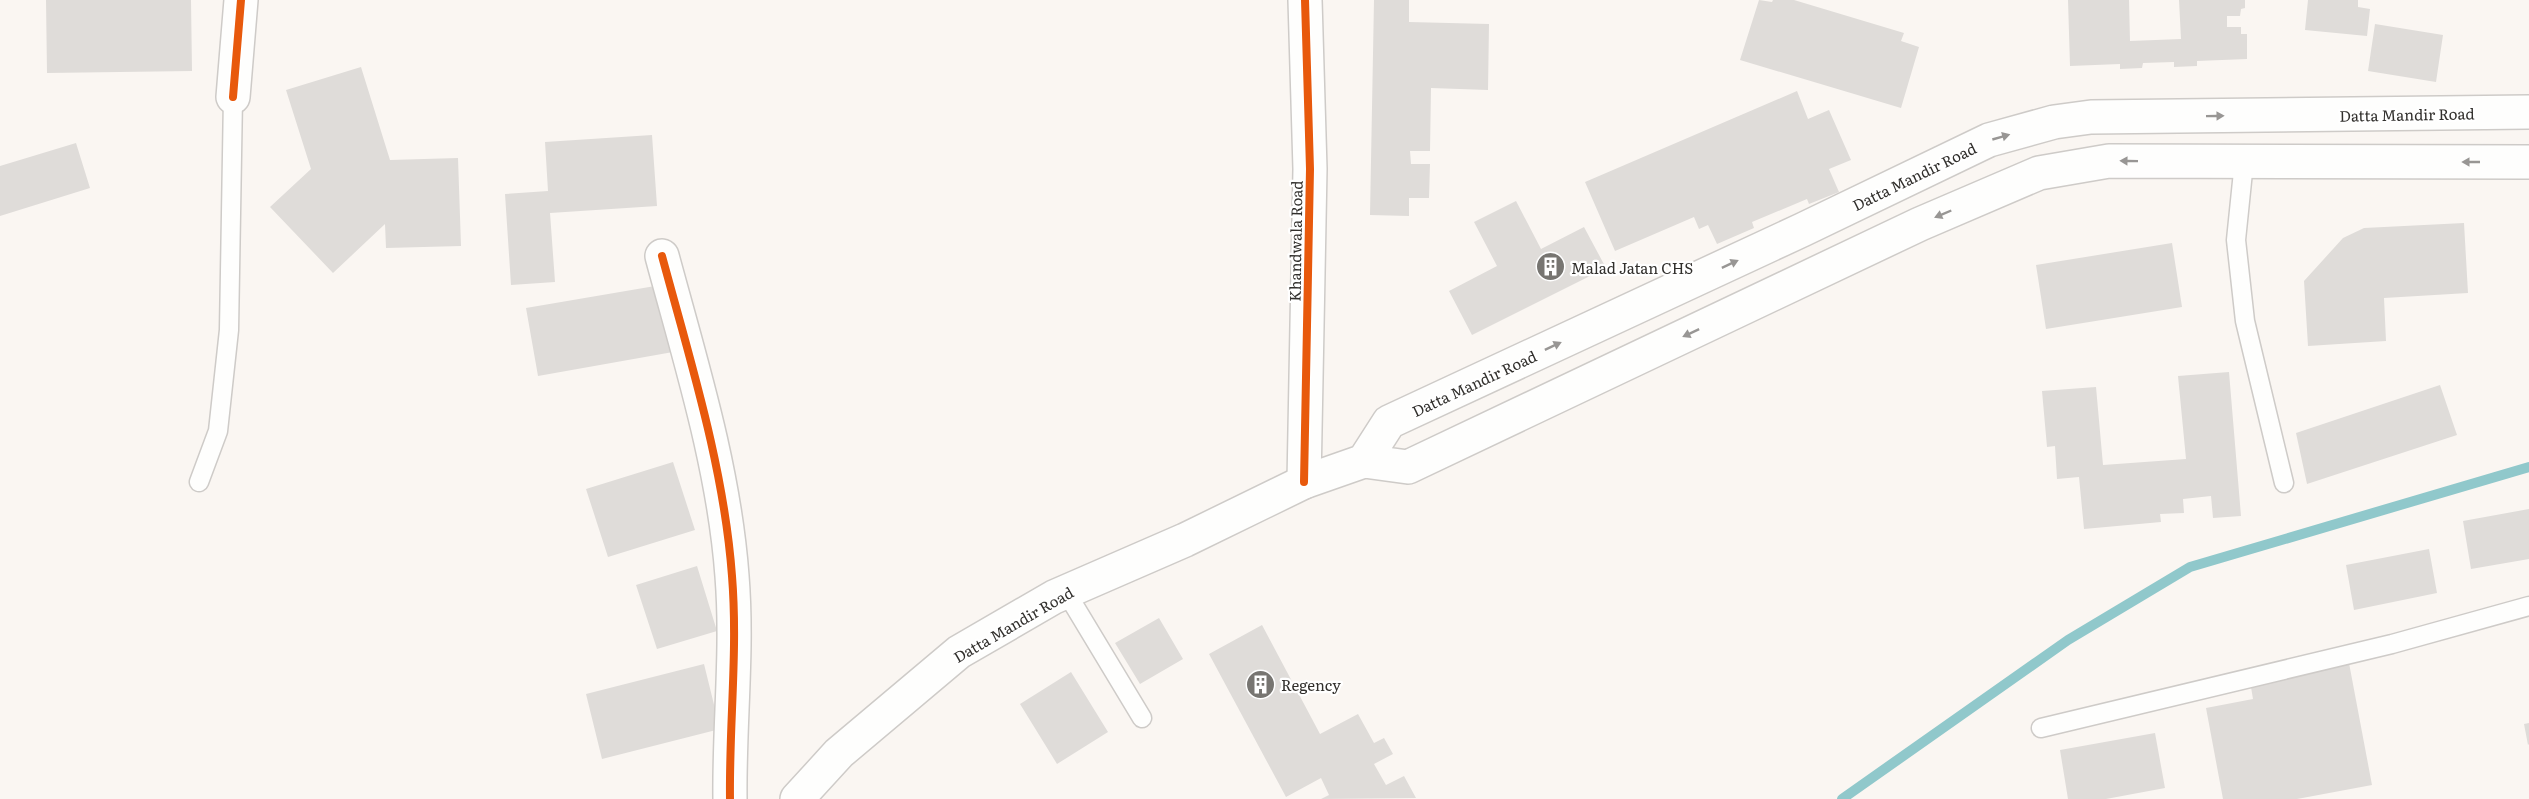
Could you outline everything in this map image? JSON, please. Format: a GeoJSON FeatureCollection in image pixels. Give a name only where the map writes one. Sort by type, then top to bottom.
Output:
{"type":"FeatureCollection","features":[{"type":"Feature","properties":{"kind":"main road"},"geometry":{"type":"LineString","coordinates":[[233,97],[241,0]]}},
{"type":"Feature","properties":{"kind":"main road","name":"Khandwala Road"},"geometry":{"type":"LineString","coordinates":[[1304,482],[1310,169],[1305,0]]}},
{"type":"Feature","properties":{"kind":"main road","name":"Datta Mandir Road"},"geometry":{"type":"LineString","coordinates":[[1364,461],[1389,422],[1802,230],[1989,140],[2054,122],[2091,117],[2529,112]]}},
{"type":"Feature","properties":{"kind":"main road"},"geometry":{"type":"LineString","coordinates":[[2176,117],[2176,162]]}},
{"type":"Feature","properties":{"kind":"main road","name":"Datta Mandir Road"},"geometry":{"type":"LineString","coordinates":[[797,799],[839,753],[959,652],[1066,592],[1185,540],[1304,482],[1364,461],[1407,467],[1920,224],[2039,173],[2109,161],[2529,162]]}},
{"type":"Feature","properties":{"kind":"main road"},"geometry":{"type":"LineString","coordinates":[[662,256],[698,389],[722,496],[732,575],[735,648],[730,799]]}},
{"type":"Feature","properties":{"kind":"main road"},"geometry":{"type":"LineString","coordinates":[[1437,400],[1458,444]]}},
{"type":"Feature","properties":{"kind":"lane"},"geometry":{"type":"LineString","coordinates":[[199,482],[218,431],[229,330],[233,97]]}},
{"type":"Feature","properties":{"kind":"lane"},"geometry":{"type":"LineString","coordinates":[[2244,162],[2236,240],[2245,321],[2284,483]]}},
{"type":"Feature","properties":{"kind":"lane"},"geometry":{"type":"LineString","coordinates":[[1066,592],[1142,718]]}},
{"type":"Feature","properties":{"kind":"lane"},"geometry":{"type":"LineString","coordinates":[[2041,728],[2392,644],[2529,606]]}},
{"type":"Feature","properties":{"kind":"building"},"geometry":{"type":"Polygon","coordinates":[[[46,0],[191,0],[192,71],[47,73],[46,0]]]}},
{"type":"Feature","properties":{"kind":"building"},"geometry":{"type":"Polygon","coordinates":[[[1374,0],[1409,0],[1409,22],[1489,24],[1488,90],[1431,88],[1430,151],[1410,151],[1411,164],[1430,164],[1429,198],[1409,198],[1409,216],[1370,215],[1374,0]]]}},
{"type":"Feature","properties":{"kind":"building"},"geometry":{"type":"Polygon","coordinates":[[[1759,0],[1772,2],[1773,0],[1794,0],[1904,33],[1901,41],[1919,47],[1901,108],[1740,60],[1759,0]]]}},
{"type":"Feature","properties":{"kind":"building"},"geometry":{"type":"Polygon","coordinates":[[[2068,0],[2129,0],[2130,41],[2181,39],[2179,0],[2245,0],[2245,8],[2241,9],[2240,16],[2227,16],[2227,27],[2241,27],[2241,34],[2247,34],[2247,59],[2197,61],[2197,66],[2174,67],[2174,62],[2143,63],[2142,68],[2120,69],[2120,64],[2070,66],[2068,0]]]}},
{"type":"Feature","properties":{"kind":"building"},"geometry":{"type":"Polygon","coordinates":[[[2308,0],[2358,0],[2358,7],[2370,9],[2367,36],[2305,30],[2308,0]]]}},
{"type":"Feature","properties":{"kind":"building"},"geometry":{"type":"Polygon","coordinates":[[[2375,24],[2443,35],[2436,82],[2368,71],[2375,24]]]}},
{"type":"Feature","properties":{"kind":"building"},"geometry":{"type":"Polygon","coordinates":[[[361,67],[390,160],[458,158],[461,246],[386,248],[385,224],[333,273],[270,207],[311,169],[286,90],[361,67]]]}},
{"type":"Feature","properties":{"kind":"building"},"geometry":{"type":"Polygon","coordinates":[[[1797,91],[1808,119],[1829,110],[1851,160],[1829,169],[1839,192],[1809,204],[1807,199],[1752,222],[1754,228],[1717,244],[1708,225],[1699,229],[1694,217],[1615,251],[1585,182],[1797,91]]]}},
{"type":"Feature","properties":{"kind":"building"},"geometry":{"type":"Polygon","coordinates":[[[652,135],[657,206],[550,213],[555,282],[511,285],[505,194],[548,191],[545,142],[652,135]]]}},
{"type":"Feature","properties":{"kind":"building"},"geometry":{"type":"Polygon","coordinates":[[[76,143],[90,188],[0,216],[0,166],[76,143]]]}},
{"type":"Feature","properties":{"kind":"building","name":"Malad Jatan CHS"},"geometry":{"type":"Polygon","coordinates":[[[1516,201],[1541,249],[1584,227],[1606,268],[1472,335],[1449,291],[1497,266],[1474,222],[1516,201]]]}},
{"type":"Feature","properties":{"kind":"building"},"geometry":{"type":"Polygon","coordinates":[[[2464,223],[2468,293],[2384,298],[2386,341],[2308,346],[2304,281],[2343,238],[2364,228],[2464,223]]]}},
{"type":"Feature","properties":{"kind":"building"},"geometry":{"type":"Polygon","coordinates":[[[2172,243],[2182,307],[2046,329],[2036,265],[2172,243]]]}},
{"type":"Feature","properties":{"kind":"building"},"geometry":{"type":"Polygon","coordinates":[[[661,285],[673,352],[538,376],[526,308],[661,285]]]}},
{"type":"Feature","properties":{"kind":"building"},"geometry":{"type":"Polygon","coordinates":[[[2229,372],[2241,516],[2213,518],[2211,496],[2183,499],[2184,513],[2160,514],[2161,522],[2084,529],[2079,477],[2057,479],[2055,446],[2047,447],[2042,391],[2096,387],[2103,465],[2186,459],[2178,376],[2229,372]]]}},
{"type":"Feature","properties":{"kind":"building"},"geometry":{"type":"Polygon","coordinates":[[[2440,385],[2457,435],[2307,484],[2296,433],[2440,385]]]}},
{"type":"Feature","properties":{"kind":"building"},"geometry":{"type":"Polygon","coordinates":[[[673,462],[695,530],[608,557],[586,489],[673,462]]]}},
{"type":"Feature","properties":{"kind":"building"},"geometry":{"type":"Polygon","coordinates":[[[2529,509],[2529,559],[2471,569],[2463,521],[2529,509]]]}},
{"type":"Feature","properties":{"kind":"building"},"geometry":{"type":"Polygon","coordinates":[[[2429,549],[2437,593],[2354,610],[2346,565],[2429,549]]]}},
{"type":"Feature","properties":{"kind":"building"},"geometry":{"type":"Polygon","coordinates":[[[697,566],[717,631],[657,649],[636,585],[697,566]]]}},
{"type":"Feature","properties":{"kind":"building"},"geometry":{"type":"Polygon","coordinates":[[[1159,618],[1183,659],[1140,684],[1115,643],[1159,618]]]}},
{"type":"Feature","properties":{"kind":"building","name":"Regency"},"geometry":{"type":"Polygon","coordinates":[[[1262,625],[1320,734],[1358,714],[1374,743],[1384,738],[1393,754],[1374,764],[1386,785],[1404,776],[1416,798],[1321,799],[1329,795],[1321,778],[1286,797],[1209,654],[1262,625]]]}},
{"type":"Feature","properties":{"kind":"building"},"geometry":{"type":"Polygon","coordinates":[[[2349,663],[2372,785],[2297,799],[2223,799],[2206,708],[2253,699],[2250,681],[2349,663]]]}},
{"type":"Feature","properties":{"kind":"building"},"geometry":{"type":"Polygon","coordinates":[[[704,664],[720,729],[602,759],[586,694],[704,664]]]}},
{"type":"Feature","properties":{"kind":"building"},"geometry":{"type":"Polygon","coordinates":[[[1071,672],[1108,732],[1057,764],[1020,704],[1071,672]]]}},
{"type":"Feature","properties":{"kind":"building"},"geometry":{"type":"Polygon","coordinates":[[[2529,723],[2529,744],[2528,745],[2524,724],[2529,723]]]}},
{"type":"Feature","properties":{"kind":"building"},"geometry":{"type":"Polygon","coordinates":[[[2155,733],[2165,788],[2106,799],[2068,799],[2060,750],[2155,733]]]}},
{"type":"Feature","properties":{"kind":"waterway"},"geometry":{"type":"LineString","coordinates":[[1842,799],[2068,640],[2190,567],[2529,467]]}},
{"type":"Feature","properties":{"kind":"cycle path"},"geometry":{"type":"LineString","coordinates":[[233,97],[241,0]]}},
{"type":"Feature","properties":{"kind":"cycle path"},"geometry":{"type":"LineString","coordinates":[[1304,482],[1310,169],[1305,0]]}},
{"type":"Feature","properties":{"kind":"cycle path"},"geometry":{"type":"LineString","coordinates":[[662,256],[714,454],[728,535],[734,604],[730,799]]}},
{"type":"Feature","properties":{"kind":"place","name":"Malad Jatan CHS"},"geometry":{"type":"Point","coordinates":[1550,267]}},
{"type":"Feature","properties":{"kind":"place","name":"Regency"},"geometry":{"type":"Point","coordinates":[1260,684]}}]}
